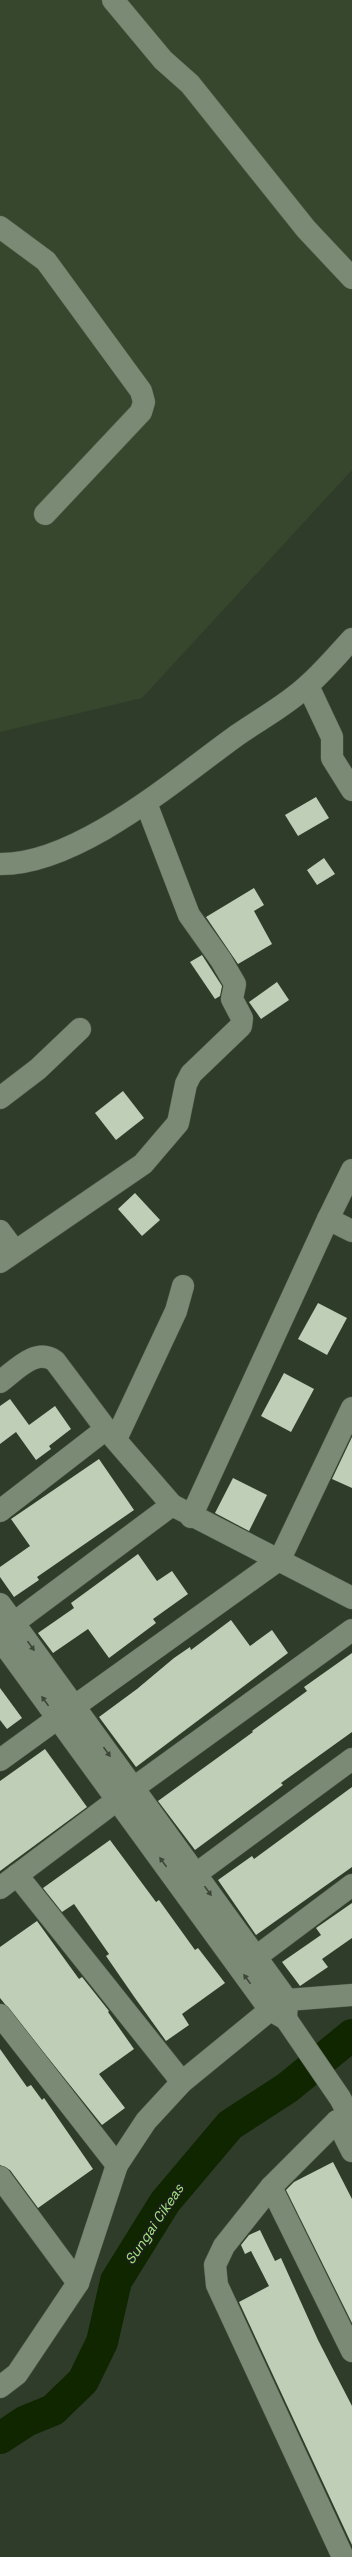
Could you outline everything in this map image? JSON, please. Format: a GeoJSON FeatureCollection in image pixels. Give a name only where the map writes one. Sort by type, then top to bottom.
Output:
{"type":"FeatureCollection","features":[{"type":"Feature","properties":{"kind":"street"},"geometry":{"type":"LineString","coordinates":[[114,0],[163,60],[190,84],[306,229],[352,278]]}},
{"type":"Feature","properties":{"kind":"street"},"geometry":{"type":"LineString","coordinates":[[0,226],[46,262],[141,391],[144,402],[141,412],[45,514]]}},
{"type":"Feature","properties":{"kind":"street"},"geometry":{"type":"LineString","coordinates":[[0,864],[29,862],[48,857],[70,848],[146,803],[308,686],[352,639]]}},
{"type":"Feature","properties":{"kind":"street"},"geometry":{"type":"LineString","coordinates":[[308,686],[332,737],[332,758],[352,790]]}},
{"type":"Feature","properties":{"kind":"street"},"geometry":{"type":"LineString","coordinates":[[0,1231],[7,1256],[143,1164],[178,1123],[186,1084],[191,1074],[238,1031],[242,1022],[232,999],[235,984],[189,915],[146,803]]}},
{"type":"Feature","properties":{"kind":"street"},"geometry":{"type":"LineString","coordinates":[[0,1098],[38,1068],[80,1029]]}},
{"type":"Feature","properties":{"kind":"street"},"geometry":{"type":"LineString","coordinates":[[191,1517],[352,1170]]}},
{"type":"Feature","properties":{"kind":"street"},"geometry":{"type":"LineString","coordinates":[[328,1219],[352,1231]]}},
{"type":"Feature","properties":{"kind":"street"},"geometry":{"type":"LineString","coordinates":[[0,1511],[111,1434],[176,1311],[183,1286]]}},
{"type":"Feature","properties":{"kind":"street"},"geometry":{"type":"LineString","coordinates":[[0,1382],[36,1356],[50,1357],[55,1360],[111,1434],[172,1505],[191,1517],[280,1560],[352,1598]]}},
{"type":"Feature","properties":{"kind":"street"},"geometry":{"type":"LineString","coordinates":[[0,1760],[280,1560],[352,1408]]}},
{"type":"Feature","properties":{"kind":"street"},"geometry":{"type":"LineString","coordinates":[[7,1627],[172,1505]]}},
{"type":"Feature","properties":{"kind":"street"},"geometry":{"type":"LineString","coordinates":[[0,1604],[7,1627],[66,1712],[281,2010],[340,2098],[346,2119],[352,2151]]}},
{"type":"Feature","properties":{"kind":"street"},"geometry":{"type":"LineString","coordinates":[[0,1888],[126,1794],[352,1630]]}},
{"type":"Feature","properties":{"kind":"street"},"geometry":{"type":"LineString","coordinates":[[0,1638],[66,1712]]}},
{"type":"Feature","properties":{"kind":"street"},"geometry":{"type":"LineString","coordinates":[[196,1874],[352,1759]]}},
{"type":"Feature","properties":{"kind":"street"},"geometry":{"type":"LineString","coordinates":[[126,1794],[196,1874],[256,1957],[281,2010]]}},
{"type":"Feature","properties":{"kind":"street"},"geometry":{"type":"LineString","coordinates":[[17,1875],[182,2082]]}},
{"type":"Feature","properties":{"kind":"street"},"geometry":{"type":"LineString","coordinates":[[256,1957],[352,1885]]}},
{"type":"Feature","properties":{"kind":"street"},"geometry":{"type":"LineString","coordinates":[[0,2387],[17,2374],[78,2283],[117,2165],[146,2121],[182,2082],[281,2010],[352,1995]]}},
{"type":"Feature","properties":{"kind":"street"},"geometry":{"type":"LineString","coordinates":[[0,2015],[117,2165]]}},
{"type":"Feature","properties":{"kind":"street"},"geometry":{"type":"LineString","coordinates":[[343,2557],[217,2285],[215,2265],[224,2246],[271,2187],[346,2119]]}},
{"type":"Feature","properties":{"kind":"street"},"geometry":{"type":"LineString","coordinates":[[0,2178],[78,2283]]}},
{"type":"Feature","properties":{"kind":"street"},"geometry":{"type":"LineString","coordinates":[[271,2187],[352,2352]]}},
{"type":"Feature","properties":{"kind":"shaded area"},"geometry":{"type":"Polygon","coordinates":[[[0,0],[352,0],[352,470],[142,698],[0,732],[0,0]]]}},
{"type":"Feature","properties":{"kind":"building"},"geometry":{"type":"Polygon","coordinates":[[[316,797],[329,818],[298,836],[285,815],[316,797]]]}},
{"type":"Feature","properties":{"kind":"building"},"geometry":{"type":"Polygon","coordinates":[[[324,858],[335,874],[317,885],[307,870],[324,858]]]}},
{"type":"Feature","properties":{"kind":"building"},"geometry":{"type":"Polygon","coordinates":[[[254,888],[264,905],[254,911],[272,944],[238,964],[206,917],[254,888]]]}},
{"type":"Feature","properties":{"kind":"building"},"geometry":{"type":"Polygon","coordinates":[[[202,955],[222,986],[220,996],[215,999],[190,962],[202,955]]]}},
{"type":"Feature","properties":{"kind":"building"},"geometry":{"type":"Polygon","coordinates":[[[277,982],[289,1000],[261,1019],[249,1002],[277,982]]]}},
{"type":"Feature","properties":{"kind":"building"},"geometry":{"type":"Polygon","coordinates":[[[123,1091],[144,1118],[116,1140],[95,1113],[123,1091]]]}},
{"type":"Feature","properties":{"kind":"building"},"geometry":{"type":"Polygon","coordinates":[[[135,1193],[160,1220],[142,1236],[118,1209],[135,1193]]]}},
{"type":"Feature","properties":{"kind":"building"},"geometry":{"type":"Polygon","coordinates":[[[318,1303],[347,1318],[327,1355],[298,1339],[318,1303]]]}},
{"type":"Feature","properties":{"kind":"building"},"geometry":{"type":"Polygon","coordinates":[[[284,1373],[314,1389],[291,1432],[261,1416],[284,1373]]]}},
{"type":"Feature","properties":{"kind":"building"},"geometry":{"type":"Polygon","coordinates":[[[10,1399],[29,1425],[55,1406],[71,1429],[49,1446],[51,1449],[36,1460],[16,1432],[0,1444],[0,1406],[10,1399]]]}},
{"type":"Feature","properties":{"kind":"building"},"geometry":{"type":"Polygon","coordinates":[[[352,1437],[352,1488],[332,1479],[352,1437]]]}},
{"type":"Feature","properties":{"kind":"building"},"geometry":{"type":"Polygon","coordinates":[[[99,1459],[134,1510],[37,1577],[39,1580],[14,1597],[0,1577],[0,1567],[30,1546],[11,1519],[99,1459]]]}},
{"type":"Feature","properties":{"kind":"building"},"geometry":{"type":"Polygon","coordinates":[[[233,1478],[267,1495],[249,1531],[215,1513],[233,1478]]]}},
{"type":"Feature","properties":{"kind":"building"},"geometry":{"type":"Polygon","coordinates":[[[138,1554],[157,1581],[172,1571],[188,1594],[153,1619],[156,1623],[109,1658],[88,1629],[53,1653],[38,1633],[74,1608],[71,1603],[138,1554]]]}},
{"type":"Feature","properties":{"kind":"building"},"geometry":{"type":"Polygon","coordinates":[[[231,1620],[250,1646],[272,1630],[288,1653],[136,1767],[99,1717],[137,1689],[174,1658],[190,1647],[191,1650],[231,1620]]]}},
{"type":"Feature","properties":{"kind":"building"},"geometry":{"type":"Polygon","coordinates":[[[352,1653],[352,1732],[281,1783],[283,1785],[195,1850],[158,1801],[307,1691],[304,1687],[352,1653]]]}},
{"type":"Feature","properties":{"kind":"building"},"geometry":{"type":"Polygon","coordinates":[[[0,1688],[22,1718],[7,1729],[0,1720],[0,1688]]]}},
{"type":"Feature","properties":{"kind":"building"},"geometry":{"type":"Polygon","coordinates":[[[45,1749],[87,1807],[0,1871],[0,1781],[45,1749]]]}},
{"type":"Feature","properties":{"kind":"building"},"geometry":{"type":"Polygon","coordinates":[[[352,1787],[352,1867],[256,1935],[218,1880],[252,1856],[254,1859],[352,1787]]]}},
{"type":"Feature","properties":{"kind":"building"},"geometry":{"type":"Polygon","coordinates":[[[110,1840],[156,1902],[159,1900],[195,1950],[198,1948],[225,1983],[182,2014],[189,2025],[166,2041],[106,1956],[109,1954],[74,1904],[62,1912],[43,1888],[110,1840]]]}},
{"type":"Feature","properties":{"kind":"building"},"geometry":{"type":"Polygon","coordinates":[[[352,1903],[352,1938],[322,1959],[328,1967],[300,1986],[282,1962],[321,1935],[316,1928],[352,1903]]]}},
{"type":"Feature","properties":{"kind":"building"},"geometry":{"type":"Polygon","coordinates":[[[37,1921],[79,1979],[82,1977],[109,2011],[108,2012],[134,2049],[99,2074],[125,2108],[102,2125],[0,1998],[0,1947],[37,1921]]]}},
{"type":"Feature","properties":{"kind":"building"},"geometry":{"type":"Polygon","coordinates":[[[0,2049],[27,2087],[31,2085],[42,2100],[44,2098],[93,2169],[38,2208],[10,2170],[0,2165],[0,2049]]]}},
{"type":"Feature","properties":{"kind":"building"},"geometry":{"type":"Polygon","coordinates":[[[333,2162],[352,2199],[352,2323],[286,2190],[294,2182],[333,2162]]]}},
{"type":"Feature","properties":{"kind":"building"},"geometry":{"type":"Polygon","coordinates":[[[260,2230],[275,2261],[281,2258],[318,2340],[352,2406],[352,2545],[239,2302],[269,2286],[251,2251],[245,2254],[241,2245],[249,2235],[260,2230]]]}},
{"type":"Feature","properties":{"kind":"waterway","name":"Sungai Cikeas"},"geometry":{"type":"LineString","coordinates":[[0,2438],[26,2421],[53,2410],[83,2381],[102,2342],[116,2281],[165,2202],[230,2125],[287,2088],[352,2035]]}}]}
